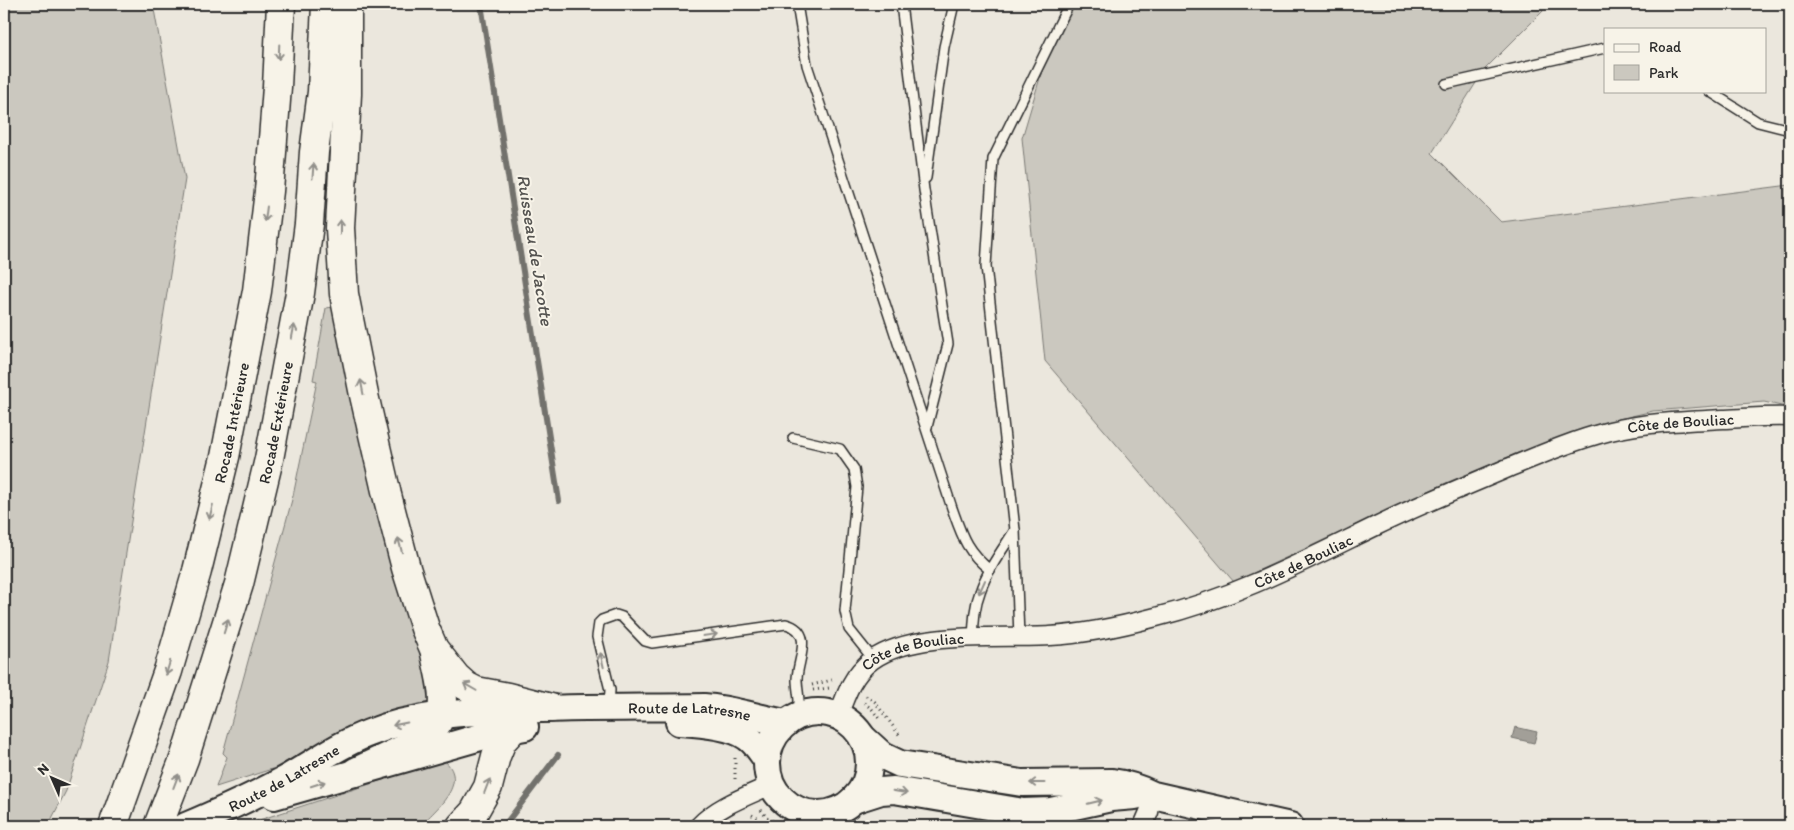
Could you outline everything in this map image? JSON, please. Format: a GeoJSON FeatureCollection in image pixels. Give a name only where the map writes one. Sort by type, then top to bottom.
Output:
{"type":"FeatureCollection","features":[{"type":"Feature","properties":{"kind":"highway","name":"Rocade Intérieure"},"geometry":{"type":"LineString","coordinates":[[113,826],[168,672],[197,571],[225,457],[257,292],[269,191],[278,87],[281,4]]}},
{"type":"Feature","properties":{"kind":"highway","name":"Rocade Extérieure"},"geometry":{"type":"LineString","coordinates":[[158,826],[184,759],[239,584],[269,459],[300,293],[310,224],[314,152],[322,92],[326,4]]}},
{"type":"Feature","properties":{"kind":"highway"},"geometry":{"type":"LineString","coordinates":[[347,4],[346,94],[340,228],[344,294],[386,496],[406,568],[425,628],[434,649],[443,699],[439,723],[427,737],[356,772]]}},
{"type":"Feature","properties":{"kind":"highway"},"geometry":{"type":"LineString","coordinates":[[434,649],[456,678],[466,686],[476,691],[551,708]]}},
{"type":"Feature","properties":{"kind":"highway"},"geometry":{"type":"LineString","coordinates":[[461,826],[474,812],[488,787],[502,741],[513,729]]}},
{"type":"Feature","properties":{"kind":"street","name":"Côte de Bouliac"},"geometry":{"type":"LineString","coordinates":[[838,716],[855,676],[873,659],[888,651],[935,640],[1082,633],[1157,617],[1195,606],[1266,579],[1427,502],[1551,450],[1610,431],[1662,422],[1790,417]]}},
{"type":"Feature","properties":{"kind":"street","name":"Route de Latresne"},"geometry":{"type":"LineString","coordinates":[[237,805],[368,733],[390,726],[441,715],[551,708],[704,707],[727,709],[754,717],[792,720]]}},
{"type":"Feature","properties":{"kind":"street"},"geometry":{"type":"LineString","coordinates":[[1153,795],[1111,798],[1067,808],[1022,812],[894,790],[881,791],[853,800],[840,809],[824,814],[808,813],[793,808],[780,798],[769,773],[768,750],[774,736],[792,720],[818,712],[838,716],[852,725],[883,756],[900,764],[1022,783],[1123,783],[1153,795],[1290,826]]}},
{"type":"Feature","properties":{"kind":"street","name":"Route de Latresne"},"geometry":{"type":"LineString","coordinates":[[237,805],[294,792],[356,772],[513,729],[576,721],[671,721],[701,723],[738,732],[757,745],[769,773]]}},
{"type":"Feature","properties":{"kind":"street"},"geometry":{"type":"LineString","coordinates":[[853,800],[863,786],[868,770],[868,753],[862,737]]}},
{"type":"Feature","properties":{"kind":"street"},"geometry":{"type":"LineString","coordinates":[[699,826],[769,773]]}},
{"type":"Feature","properties":{"kind":"street"},"geometry":{"type":"LineString","coordinates":[[1064,783],[1067,808]]}},
{"type":"Feature","properties":{"kind":"street"},"geometry":{"type":"LineString","coordinates":[[1143,826],[1153,795]]}},
{"type":"Feature","properties":{"kind":"street"},"geometry":{"type":"LineString","coordinates":[[186,826],[237,805]]}},
{"type":"Feature","properties":{"kind":"lane"},"geometry":{"type":"LineString","coordinates":[[797,4],[807,65],[963,540],[978,560],[990,570]]}},
{"type":"Feature","properties":{"kind":"lane"},"geometry":{"type":"LineString","coordinates":[[901,4],[924,190],[948,344],[926,428]]}},
{"type":"Feature","properties":{"kind":"lane"},"geometry":{"type":"LineString","coordinates":[[924,190],[944,47],[954,4]]}},
{"type":"Feature","properties":{"kind":"lane"},"geometry":{"type":"LineString","coordinates":[[1019,637],[1015,530],[986,266],[994,159],[1069,4]]}},
{"type":"Feature","properties":{"kind":"lane"},"geometry":{"type":"LineString","coordinates":[[1446,84],[1604,48]]}},
{"type":"Feature","properties":{"kind":"lane"},"geometry":{"type":"LineString","coordinates":[[1711,92],[1758,122],[1790,130]]}},
{"type":"Feature","properties":{"kind":"lane"},"geometry":{"type":"LineString","coordinates":[[793,438],[840,449],[854,469],[857,488],[845,611],[849,629],[873,659]]}},
{"type":"Feature","properties":{"kind":"lane"},"geometry":{"type":"LineString","coordinates":[[973,638],[975,609],[980,591],[990,570],[1015,530]]}},
{"type":"Feature","properties":{"kind":"lane"},"geometry":{"type":"LineString","coordinates":[[609,708],[610,690],[597,637],[597,628],[602,620],[616,615],[622,617],[645,641],[652,643],[786,624],[794,626],[800,634],[803,644],[797,680],[800,702],[792,720]]}},
{"type":"Feature","properties":{"kind":"green space"},"geometry":{"type":"Polygon","coordinates":[[[4,4],[153,4],[185,179],[109,661],[66,791],[48,826],[4,826],[4,4]]]}},
{"type":"Feature","properties":{"kind":"green space"},"geometry":{"type":"Polygon","coordinates":[[[1062,4],[1540,4],[1543,11],[1484,70],[1432,153],[1501,222],[1790,185],[1790,408],[1764,402],[1653,411],[1619,419],[1515,454],[1446,483],[1234,582],[1045,361],[1022,138],[1062,4]]]}},
{"type":"Feature","properties":{"kind":"green space"},"geometry":{"type":"Polygon","coordinates":[[[333,307],[431,675],[430,702],[380,714],[347,727],[275,768],[216,787],[227,757],[223,753],[293,496],[317,381],[313,380],[326,308],[333,307]]]}},
{"type":"Feature","properties":{"kind":"green space"},"geometry":{"type":"Polygon","coordinates":[[[445,761],[451,770],[453,778],[452,787],[448,796],[420,826],[259,826],[256,821],[410,771],[445,761]]]}},
{"type":"Feature","properties":{"kind":"shaded area"},"geometry":{"type":"Polygon","coordinates":[[[1515,727],[1537,732],[1534,743],[1512,738],[1515,727]]]}},
{"type":"Feature","properties":{"kind":"waterway","name":"Ruisseau de Jacotte"},"geometry":{"type":"LineString","coordinates":[[481,4],[559,501]]}},
{"type":"Feature","properties":{"kind":"waterway","name":"Ruisseau de Jacotte"},"geometry":{"type":"LineString","coordinates":[[504,826],[558,755]]}}]}
